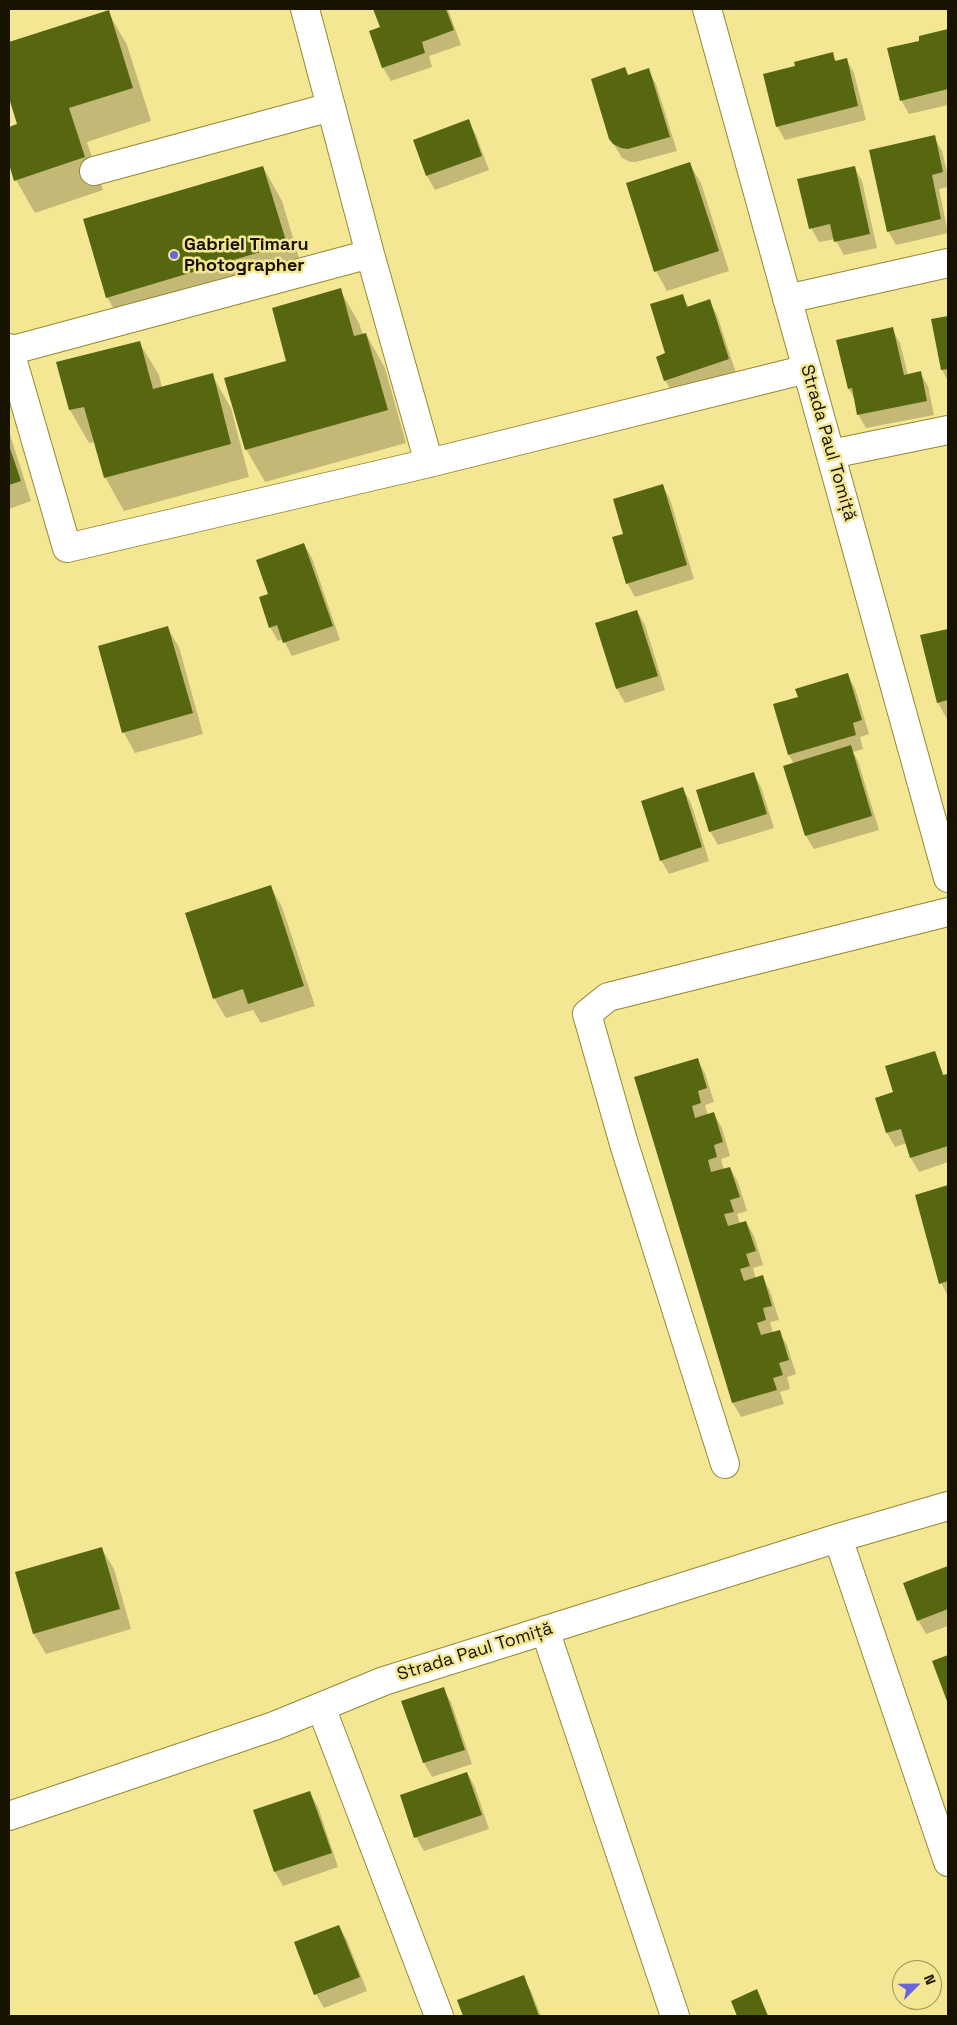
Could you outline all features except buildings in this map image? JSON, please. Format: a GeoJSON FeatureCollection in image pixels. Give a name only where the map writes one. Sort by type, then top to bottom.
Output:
{"type":"FeatureCollection","features":[{"type":"Feature","properties":{"kind":"street"},"geometry":{"type":"LineString","coordinates":[[306,9],[370,254],[429,463]]}},
{"type":"Feature","properties":{"kind":"street","name":"Strada Paul Tomiță"},"geometry":{"type":"LineString","coordinates":[[707,9],[948,878]]}},
{"type":"Feature","properties":{"kind":"street"},"geometry":{"type":"LineString","coordinates":[[94,171],[331,107]]}},
{"type":"Feature","properties":{"kind":"street"},"geometry":{"type":"LineString","coordinates":[[370,254],[9,350],[67,548],[429,463],[807,369]]}},
{"type":"Feature","properties":{"kind":"street"},"geometry":{"type":"LineString","coordinates":[[787,299],[948,263]]}},
{"type":"Feature","properties":{"kind":"street"},"geometry":{"type":"LineString","coordinates":[[831,454],[948,430]]}},
{"type":"Feature","properties":{"kind":"street"},"geometry":{"type":"LineString","coordinates":[[725,1464],[624,1144],[587,1014],[608,997],[948,912]]}},
{"type":"Feature","properties":{"kind":"street","name":"Strada Paul Tomiță"},"geometry":{"type":"LineString","coordinates":[[9,1816],[274,1726],[384,1681],[838,1538],[948,1506]]}},
{"type":"Feature","properties":{"kind":"street"},"geometry":{"type":"LineString","coordinates":[[838,1538],[948,1862]]}},
{"type":"Feature","properties":{"kind":"street"},"geometry":{"type":"LineString","coordinates":[[545,1630],[675,2016]]}},
{"type":"Feature","properties":{"kind":"street"},"geometry":{"type":"LineString","coordinates":[[321,1706],[439,2016]]}},
{"type":"Feature","properties":{"kind":"place","name":"Gabriel Timaru Photographer"},"geometry":{"type":"Point","coordinates":[174,255]}}]}
